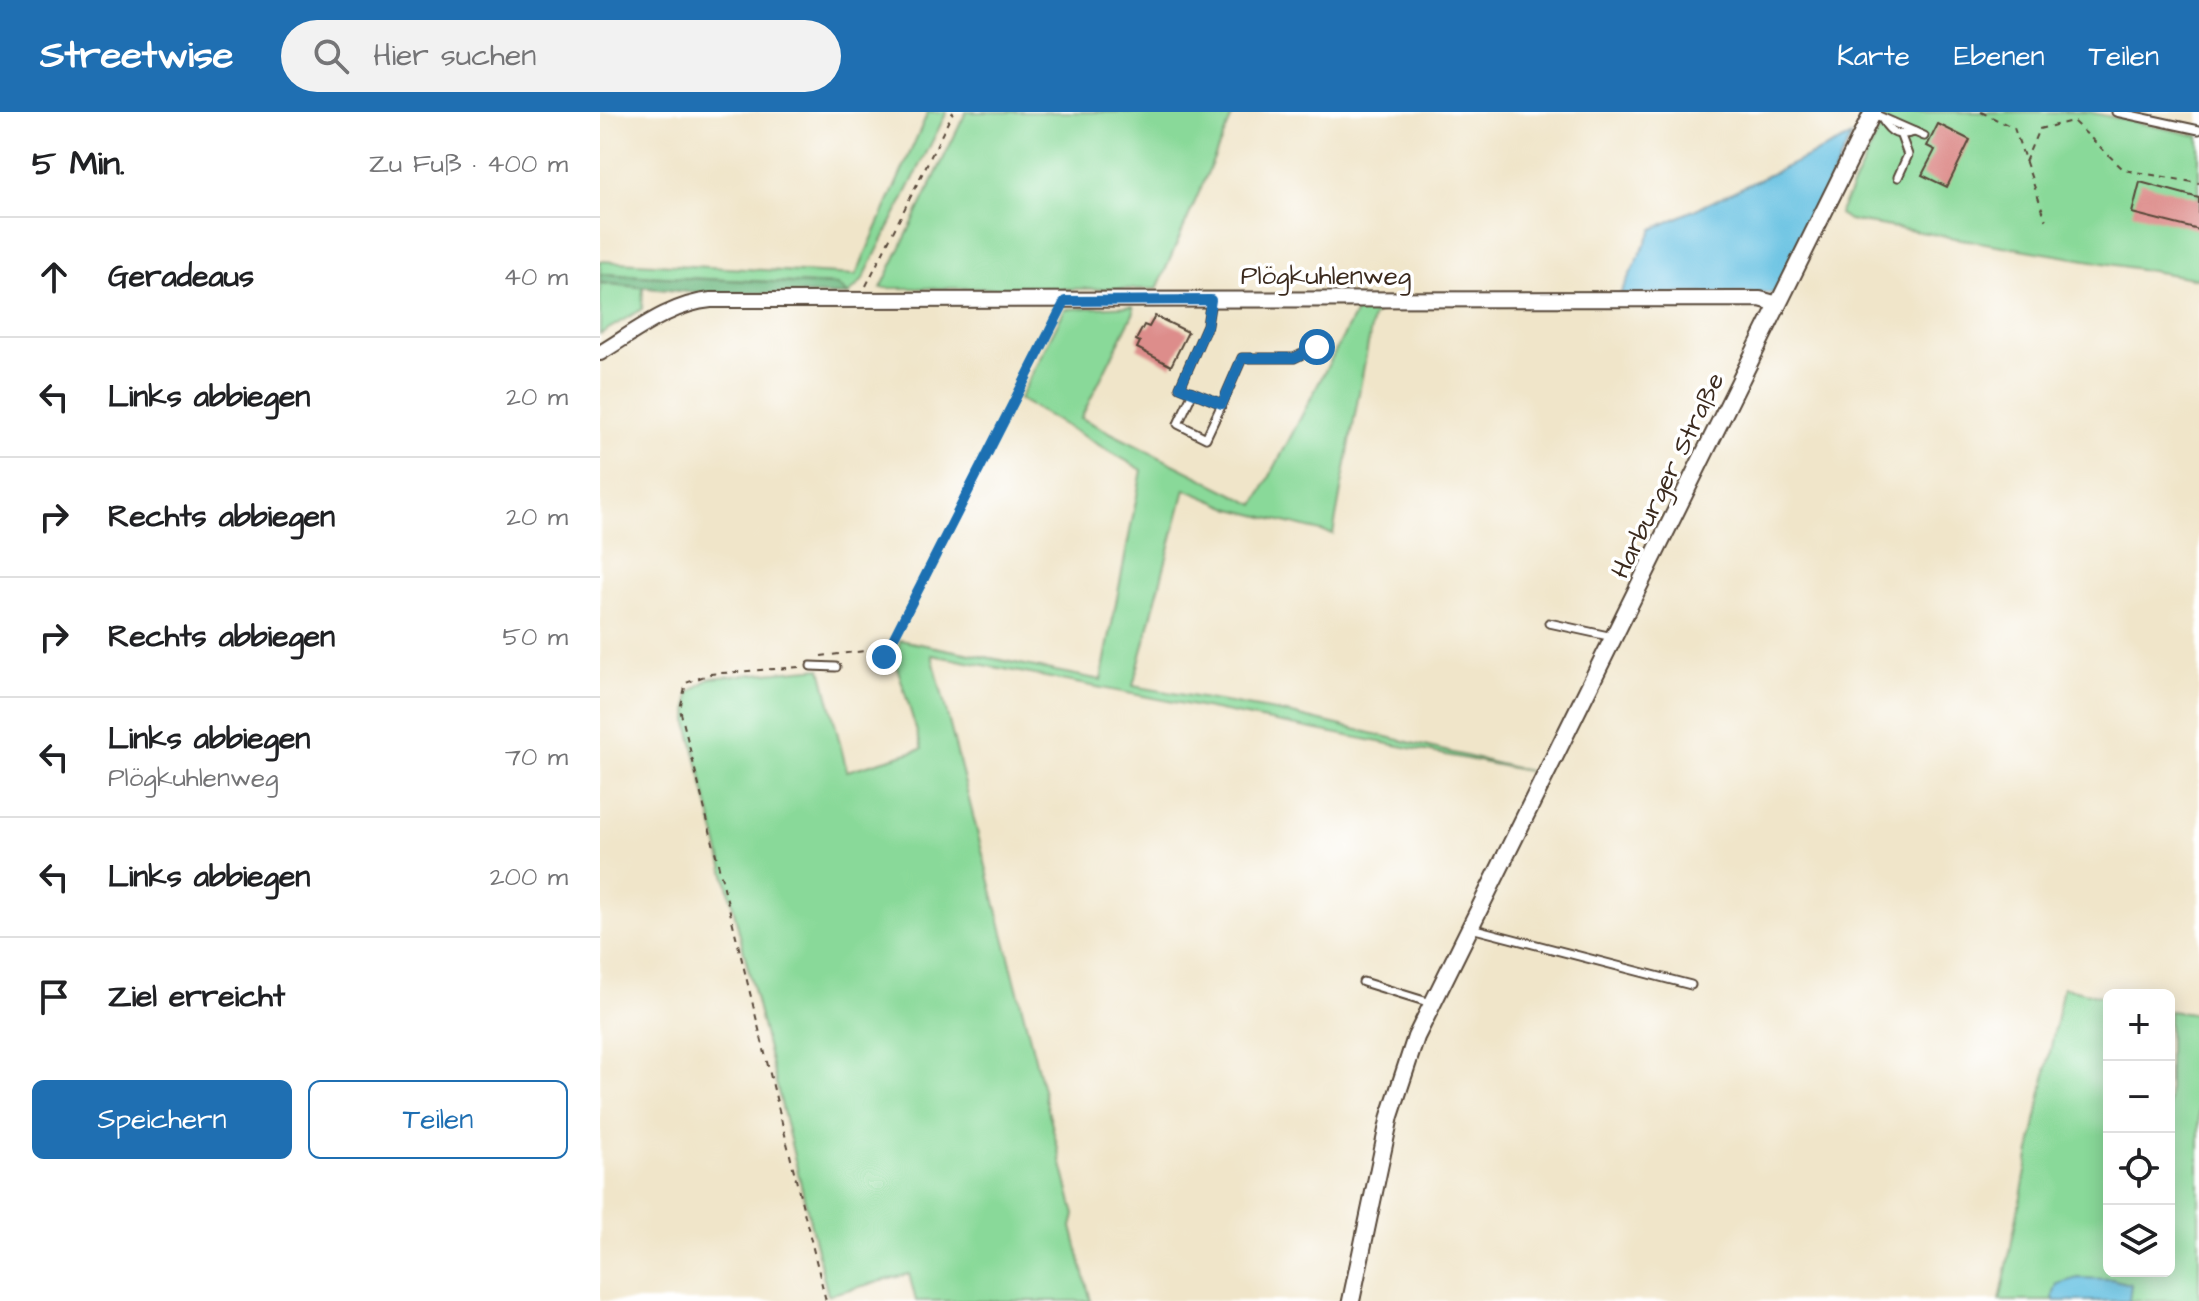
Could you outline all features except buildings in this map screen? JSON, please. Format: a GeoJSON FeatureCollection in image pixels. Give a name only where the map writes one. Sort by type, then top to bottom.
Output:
{"type":"FeatureCollection","features":[{"type":"Feature","properties":{"kind":"street","name":"Harburger Straße"},"geometry":{"type":"LineString","coordinates":[[1351,1301],[1390,1116],[1402,1075],[1431,1003],[1875,114]]}},
{"type":"Feature","properties":{"kind":"street","name":"Plögkuhlenweg"},"geometry":{"type":"LineString","coordinates":[[600,353],[672,309],[691,302],[1760,299],[1778,304]]}},
{"type":"Feature","properties":{"kind":"lane"},"geometry":{"type":"LineString","coordinates":[[2116,112],[2199,130]]}},
{"type":"Feature","properties":{"kind":"lane"},"geometry":{"type":"LineString","coordinates":[[1875,114],[1924,136]]}},
{"type":"Feature","properties":{"kind":"lane"},"geometry":{"type":"LineString","coordinates":[[1875,114],[1890,132],[1901,136],[1915,132]]}},
{"type":"Feature","properties":{"kind":"lane"},"geometry":{"type":"LineString","coordinates":[[1898,177],[1908,155],[1901,136]]}},
{"type":"Feature","properties":{"kind":"lane"},"geometry":{"type":"LineString","coordinates":[[1211,300],[1207,325],[1180,387],[1222,404]]}},
{"type":"Feature","properties":{"kind":"lane"},"geometry":{"type":"LineString","coordinates":[[1193,392],[1178,424],[1206,438],[1242,358],[1294,358],[1317,347]]}},
{"type":"Feature","properties":{"kind":"lane"},"geometry":{"type":"LineString","coordinates":[[1549,623],[1613,637]]}},
{"type":"Feature","properties":{"kind":"lane"},"geometry":{"type":"LineString","coordinates":[[881,661],[889,649]]}},
{"type":"Feature","properties":{"kind":"lane"},"geometry":{"type":"LineString","coordinates":[[811,666],[836,667]]}},
{"type":"Feature","properties":{"kind":"lane"},"geometry":{"type":"LineString","coordinates":[[1469,928],[1691,985]]}},
{"type":"Feature","properties":{"kind":"lane"},"geometry":{"type":"LineString","coordinates":[[1363,982],[1431,1003]]}},
{"type":"Feature","properties":{"kind":"path"},"geometry":{"type":"LineString","coordinates":[[858,302],[953,112]]}},
{"type":"Feature","properties":{"kind":"path"},"geometry":{"type":"LineString","coordinates":[[1981,112],[2014,128],[2046,220]]}},
{"type":"Feature","properties":{"kind":"path"},"geometry":{"type":"LineString","coordinates":[[2025,162],[2039,129],[2073,121],[2124,170],[2199,183]]}},
{"type":"Feature","properties":{"kind":"path"},"geometry":{"type":"LineString","coordinates":[[826,1301],[680,709],[686,683],[710,674],[811,666],[824,654],[889,649],[1065,301]]}},
{"type":"Feature","properties":{"kind":"green space"},"geometry":{"type":"Polygon","coordinates":[[[928,112],[947,112],[862,281],[848,295],[837,285],[600,274],[600,261],[856,275],[928,112]]]}},
{"type":"Feature","properties":{"kind":"green space"},"geometry":{"type":"Polygon","coordinates":[[[966,112],[1234,112],[1157,289],[881,288],[966,112]]]}},
{"type":"Feature","properties":{"kind":"green space"},"geometry":{"type":"Polygon","coordinates":[[[1888,112],[2089,112],[2199,136],[2199,279],[1849,220],[1839,214],[1888,112]]]}},
{"type":"Feature","properties":{"kind":"green space"},"geometry":{"type":"Polygon","coordinates":[[[600,274],[837,285],[848,295],[687,292],[600,283],[600,274]]]}},
{"type":"Feature","properties":{"kind":"green space"},"geometry":{"type":"Polygon","coordinates":[[[600,283],[643,285],[642,309],[600,334],[600,283]]]}},
{"type":"Feature","properties":{"kind":"green space"},"geometry":{"type":"Polygon","coordinates":[[[1133,306],[1134,312],[1081,418],[1255,505],[1359,306],[1385,306],[1373,317],[1333,534],[1232,509],[1185,489],[1133,686],[1292,714],[1528,771],[932,655],[1075,1215],[1072,1227],[1091,1301],[916,1301],[909,1274],[828,1295],[688,723],[689,693],[710,678],[821,668],[847,771],[922,749],[895,660],[900,640],[1101,680],[1142,470],[1019,399],[1065,309],[1133,306]]]}},
{"type":"Feature","properties":{"kind":"green space"},"geometry":{"type":"Polygon","coordinates":[[[2063,987],[2103,997],[2103,1277],[2175,1277],[2175,1012],[2199,1015],[2199,1301],[2000,1301],[2063,987]]]}},
{"type":"Feature","properties":{"kind":"water"},"geometry":{"type":"Polygon","coordinates":[[[1852,136],[1774,293],[1620,294],[1653,229],[1852,136]]]}},
{"type":"Feature","properties":{"kind":"water"},"geometry":{"type":"Polygon","coordinates":[[[2078,1278],[2111,1279],[2131,1284],[2129,1301],[2054,1301],[2057,1284],[2078,1278]]]}},
{"type":"Feature","properties":{"kind":"route"},"geometry":{"type":"LineString","coordinates":[[884,657],[1065,301],[1211,300],[1207,325],[1180,387],[1222,404],[1242,358],[1294,358],[1317,347]]}}]}
